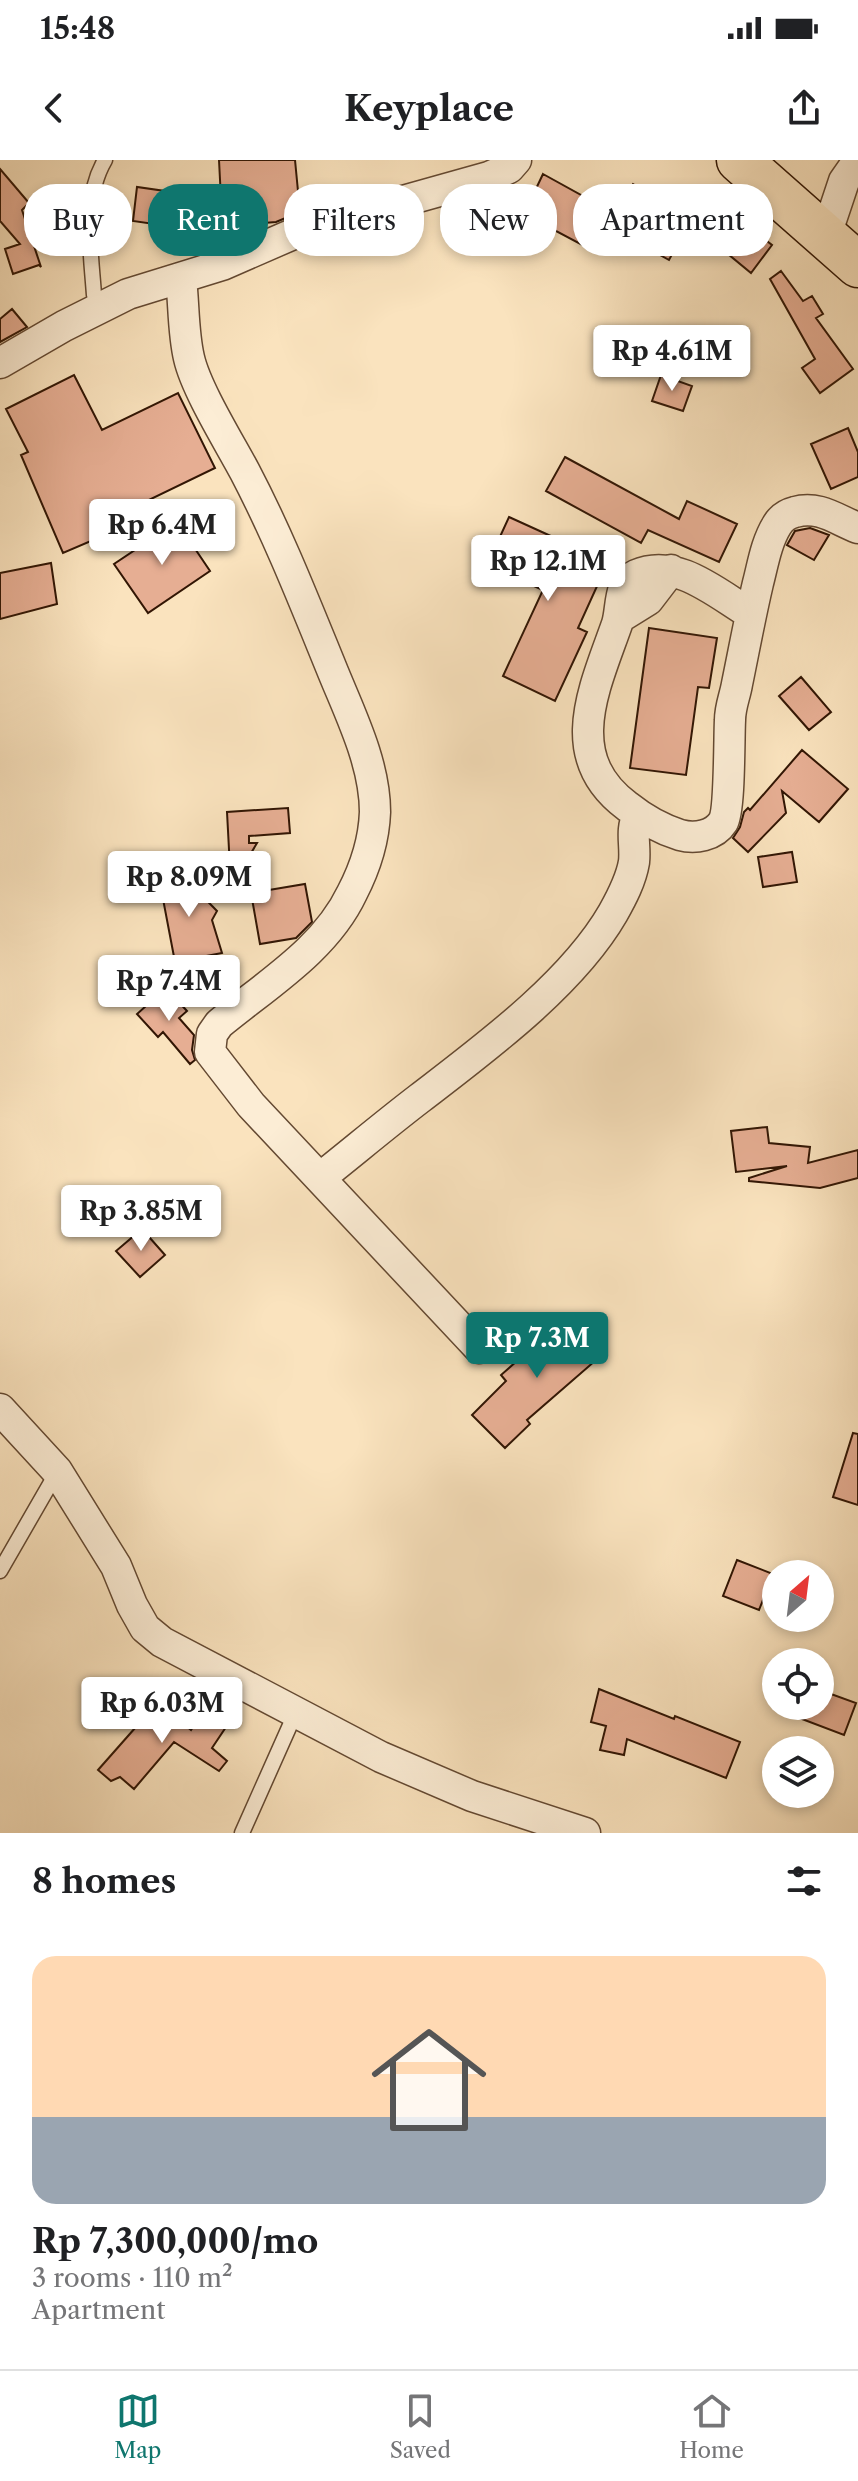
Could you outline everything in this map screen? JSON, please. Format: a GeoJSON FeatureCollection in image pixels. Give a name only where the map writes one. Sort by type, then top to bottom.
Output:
{"type":"FeatureCollection","features":[{"type":"Feature","properties":{"kind":"highway"},"geometry":{"type":"LineString","coordinates":[[739,160],[858,265]]}},
{"type":"Feature","properties":{"kind":"street"},"geometry":{"type":"LineString","coordinates":[[0,363],[128,294],[222,265],[307,228],[489,177],[509,168],[516,160]]}},
{"type":"Feature","properties":{"kind":"street"},"geometry":{"type":"LineString","coordinates":[[826,235],[844,181],[858,161]]}},
{"type":"Feature","properties":{"kind":"street"},"geometry":{"type":"LineString","coordinates":[[181,279],[189,359],[256,492],[306,606],[358,734],[375,809],[369,853],[353,893],[341,913],[307,953],[219,1024],[210,1042],[210,1052],[224,1073],[479,1348]]}},
{"type":"Feature","properties":{"kind":"street"},"geometry":{"type":"LineString","coordinates":[[751,614],[671,570],[643,573],[628,580],[625,585],[619,618],[592,697],[587,726],[592,760],[604,786],[638,815],[671,831],[695,838],[713,831],[723,821],[727,811],[726,776],[732,742],[730,713],[765,552],[782,518],[804,510],[820,511],[858,528]]}},
{"type":"Feature","properties":{"kind":"street"},"geometry":{"type":"LineString","coordinates":[[320,1178],[475,1056],[541,998],[578,960],[612,915],[628,884],[634,862],[633,825],[638,815]]}},
{"type":"Feature","properties":{"kind":"street"},"geometry":{"type":"LineString","coordinates":[[0,1409],[57,1471],[116,1566],[145,1628],[162,1642],[381,1757],[472,1796],[585,1833]]}},
{"type":"Feature","properties":{"kind":"lane"},"geometry":{"type":"LineString","coordinates":[[105,160],[94,185],[91,249],[94,295],[106,305]]}},
{"type":"Feature","properties":{"kind":"lane"},"geometry":{"type":"LineString","coordinates":[[0,1571],[57,1471]]}},
{"type":"Feature","properties":{"kind":"lane"},"geometry":{"type":"LineString","coordinates":[[242,1833],[295,1714]]}},
{"type":"Feature","properties":{"kind":"building"},"geometry":{"type":"Polygon","coordinates":[[[219,160],[295,160],[297,184],[284,184],[284,219],[276,222],[268,223],[268,184],[220,184],[219,160]]]}},
{"type":"Feature","properties":{"kind":"building"},"geometry":{"type":"Polygon","coordinates":[[[0,169],[24,197],[24,256],[37,256],[41,267],[39,265],[13,274],[5,249],[20,244],[0,221],[0,169]]]}},
{"type":"Feature","properties":{"kind":"building"},"geometry":{"type":"Polygon","coordinates":[[[543,174],[573,191],[573,240],[557,232],[557,184],[538,184],[543,174]]]}},
{"type":"Feature","properties":{"kind":"building"},"geometry":{"type":"Polygon","coordinates":[[[137,187],[148,189],[148,223],[133,221],[137,187]]]}},
{"type":"Feature","properties":{"kind":"building"},"geometry":{"type":"Polygon","coordinates":[[[730,256],[764,256],[751,273],[730,256]]]}},
{"type":"Feature","properties":{"kind":"building"},"geometry":{"type":"Polygon","coordinates":[[[781,271],[803,301],[812,296],[823,314],[816,318],[853,369],[820,393],[802,368],[815,359],[770,279],[781,271]]]}},
{"type":"Feature","properties":{"kind":"building"},"geometry":{"type":"Polygon","coordinates":[[[12,309],[27,327],[0,342],[0,319],[12,309]]]}},
{"type":"Feature","properties":{"kind":"building"},"geometry":{"type":"Polygon","coordinates":[[[74,375],[102,430],[178,393],[215,468],[93,527],[98,538],[63,553],[21,455],[28,452],[6,409],[74,375]]]}},
{"type":"Feature","properties":{"kind":"building"},"geometry":{"type":"Polygon","coordinates":[[[661,375],[692,386],[683,411],[652,401],[661,375]]]}},
{"type":"Feature","properties":{"kind":"building"},"geometry":{"type":"Polygon","coordinates":[[[848,428],[858,452],[858,477],[831,489],[811,444],[848,428]]]}},
{"type":"Feature","properties":{"kind":"building"},"geometry":{"type":"Polygon","coordinates":[[[565,457],[679,519],[687,501],[737,524],[719,562],[648,530],[641,543],[546,491],[565,457]]]}},
{"type":"Feature","properties":{"kind":"building"},"geometry":{"type":"Polygon","coordinates":[[[509,517],[608,562],[578,628],[587,632],[555,701],[503,676],[543,590],[487,565],[509,517]]]}},
{"type":"Feature","properties":{"kind":"building"},"geometry":{"type":"Polygon","coordinates":[[[177,522],[210,571],[148,613],[114,564],[177,522]]]}},
{"type":"Feature","properties":{"kind":"building"},"geometry":{"type":"Polygon","coordinates":[[[810,528],[829,535],[814,560],[787,545],[795,531],[810,528]]]}},
{"type":"Feature","properties":{"kind":"building"},"geometry":{"type":"Polygon","coordinates":[[[51,563],[57,604],[0,619],[0,573],[51,563]]]}},
{"type":"Feature","properties":{"kind":"building"},"geometry":{"type":"Polygon","coordinates":[[[649,628],[717,638],[709,688],[698,687],[686,775],[630,768],[649,628]]]}},
{"type":"Feature","properties":{"kind":"building"},"geometry":{"type":"Polygon","coordinates":[[[801,677],[831,712],[809,730],[779,696],[801,677]]]}},
{"type":"Feature","properties":{"kind":"building"},"geometry":{"type":"Polygon","coordinates":[[[802,750],[848,789],[819,822],[782,791],[786,813],[748,852],[733,838],[744,812],[748,808],[750,810],[802,750]]]}},
{"type":"Feature","properties":{"kind":"building"},"geometry":{"type":"Polygon","coordinates":[[[288,808],[290,833],[249,836],[249,843],[257,843],[231,887],[227,812],[288,808]]]}},
{"type":"Feature","properties":{"kind":"building"},"geometry":{"type":"Polygon","coordinates":[[[792,852],[797,882],[763,887],[758,857],[792,852]]]}},
{"type":"Feature","properties":{"kind":"building"},"geometry":{"type":"Polygon","coordinates":[[[179,872],[217,911],[212,920],[222,953],[175,962],[159,878],[179,872]]]}},
{"type":"Feature","properties":{"kind":"building"},"geometry":{"type":"Polygon","coordinates":[[[305,884],[312,922],[296,938],[260,944],[251,893],[305,884]]]}},
{"type":"Feature","properties":{"kind":"building"},"geometry":{"type":"Polygon","coordinates":[[[166,988],[187,1011],[179,1018],[194,1035],[192,1050],[195,1060],[190,1064],[163,1032],[158,1037],[137,1014],[166,988]]]}},
{"type":"Feature","properties":{"kind":"building"},"geometry":{"type":"Polygon","coordinates":[[[767,1127],[769,1143],[810,1147],[808,1163],[858,1150],[858,1178],[820,1188],[749,1181],[749,1178],[787,1166],[736,1172],[731,1131],[767,1127]]]}},
{"type":"Feature","properties":{"kind":"building"},"geometry":{"type":"Polygon","coordinates":[[[142,1229],[165,1255],[140,1277],[116,1251],[142,1229]]]}},
{"type":"Feature","properties":{"kind":"building"},"geometry":{"type":"Polygon","coordinates":[[[569,1315],[603,1354],[527,1420],[530,1424],[505,1448],[472,1415],[506,1381],[501,1375],[569,1315]]]}},
{"type":"Feature","properties":{"kind":"building"},"geometry":{"type":"Polygon","coordinates":[[[853,1433],[858,1434],[858,1505],[833,1497],[853,1433]]]}},
{"type":"Feature","properties":{"kind":"building"},"geometry":{"type":"Polygon","coordinates":[[[737,1560],[762,1570],[762,1602],[759,1610],[723,1596],[737,1560]]]}},
{"type":"Feature","properties":{"kind":"building"},"geometry":{"type":"Polygon","coordinates":[[[599,1689],[740,1742],[726,1778],[627,1739],[624,1755],[600,1750],[606,1726],[591,1722],[599,1689]]]}},
{"type":"Feature","properties":{"kind":"building"},"geometry":{"type":"Polygon","coordinates":[[[834,1695],[856,1703],[844,1735],[805,1720],[834,1720],[834,1695]]]}},
{"type":"Feature","properties":{"kind":"building"},"geometry":{"type":"Polygon","coordinates":[[[158,1702],[191,1730],[203,1712],[226,1727],[212,1748],[227,1761],[219,1771],[174,1742],[134,1789],[120,1777],[111,1781],[98,1770],[158,1702]]]}}]}
